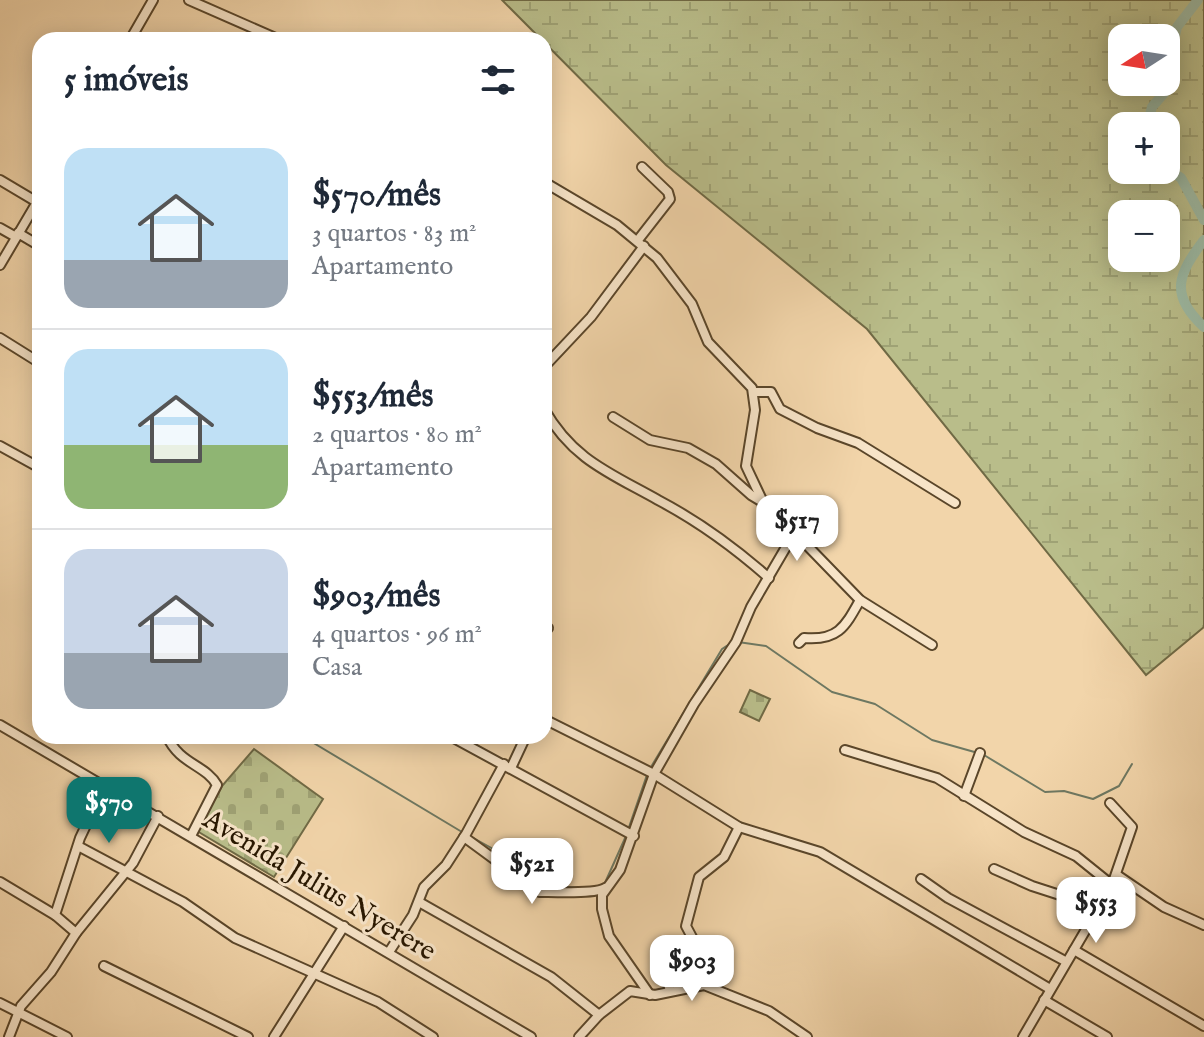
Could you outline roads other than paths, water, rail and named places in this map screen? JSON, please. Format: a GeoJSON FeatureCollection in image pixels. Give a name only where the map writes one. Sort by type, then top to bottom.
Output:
{"type":"FeatureCollection","features":[{"type":"Feature","properties":{"kind":"street"},"geometry":{"type":"LineString","coordinates":[[135,32],[153,0]]}},
{"type":"Feature","properties":{"kind":"street"},"geometry":{"type":"LineString","coordinates":[[189,0],[262,32]]}},
{"type":"Feature","properties":{"kind":"street"},"geometry":{"type":"LineString","coordinates":[[552,358],[591,317],[670,199],[668,192],[642,167]]}},
{"type":"Feature","properties":{"kind":"street"},"geometry":{"type":"LineString","coordinates":[[0,180],[32,197]]}},
{"type":"Feature","properties":{"kind":"street"},"geometry":{"type":"LineString","coordinates":[[552,187],[641,243],[687,296],[708,342],[754,392],[755,410],[746,466],[763,502]]}},
{"type":"Feature","properties":{"kind":"street"},"geometry":{"type":"LineString","coordinates":[[0,265],[32,210]]}},
{"type":"Feature","properties":{"kind":"street"},"geometry":{"type":"LineString","coordinates":[[0,228],[32,242]]}},
{"type":"Feature","properties":{"kind":"street"},"geometry":{"type":"LineString","coordinates":[[0,338],[32,358]]}},
{"type":"Feature","properties":{"kind":"street"},"geometry":{"type":"LineString","coordinates":[[754,392],[771,392],[780,409],[858,443],[955,503]]}},
{"type":"Feature","properties":{"kind":"street"},"geometry":{"type":"LineString","coordinates":[[613,417],[650,440],[688,448],[716,464],[788,518],[796,534],[860,600],[932,645]]}},
{"type":"Feature","properties":{"kind":"street"},"geometry":{"type":"LineString","coordinates":[[552,421],[566,442],[606,475],[659,500],[715,535],[769,578]]}},
{"type":"Feature","properties":{"kind":"street"},"geometry":{"type":"LineString","coordinates":[[0,446],[32,464]]}},
{"type":"Feature","properties":{"kind":"street"},"geometry":{"type":"LineString","coordinates":[[650,995],[609,936],[602,895],[612,883],[634,836],[654,774],[694,704],[736,642],[747,615],[796,534]]}},
{"type":"Feature","properties":{"kind":"street"},"geometry":{"type":"LineString","coordinates":[[799,643],[804,638],[821,638],[842,630],[860,600]]}},
{"type":"Feature","properties":{"kind":"street"},"geometry":{"type":"LineString","coordinates":[[552,723],[654,774],[739,827],[820,852],[1050,989]]}},
{"type":"Feature","properties":{"kind":"street","name":"Avenida Julius Nyerere"},"geometry":{"type":"LineString","coordinates":[[0,725],[32,743]]}},
{"type":"Feature","properties":{"kind":"street","name":"Avenida Julius Nyerere"},"geometry":{"type":"LineString","coordinates":[[33,744],[531,1037]]}},
{"type":"Feature","properties":{"kind":"street"},"geometry":{"type":"LineString","coordinates":[[172,744],[182,759],[211,776],[217,785],[191,836]]}},
{"type":"Feature","properties":{"kind":"street"},"geometry":{"type":"LineString","coordinates":[[465,744],[634,836]]}},
{"type":"Feature","properties":{"kind":"street"},"geometry":{"type":"LineString","coordinates":[[389,952],[419,902],[424,887],[446,865],[521,744]]}},
{"type":"Feature","properties":{"kind":"street"},"geometry":{"type":"LineString","coordinates":[[845,750],[919,770],[1024,832],[1076,856],[1112,885]]}},
{"type":"Feature","properties":{"kind":"street"},"geometry":{"type":"LineString","coordinates":[[964,796],[980,753]]}},
{"type":"Feature","properties":{"kind":"street"},"geometry":{"type":"LineString","coordinates":[[55,915],[78,846],[105,785]]}},
{"type":"Feature","properties":{"kind":"street"},"geometry":{"type":"LineString","coordinates":[[1023,1037],[1117,875],[1132,827],[1110,803]]}},
{"type":"Feature","properties":{"kind":"street"},"geometry":{"type":"LineString","coordinates":[[9,1037],[19,1015],[76,933],[126,872],[158,816]]}},
{"type":"Feature","properties":{"kind":"street"},"geometry":{"type":"LineString","coordinates":[[670,991],[668,984],[694,941],[686,926],[699,877],[724,857],[739,827]]}},
{"type":"Feature","properties":{"kind":"street"},"geometry":{"type":"LineString","coordinates":[[464,837],[539,892],[570,889],[590,894],[612,883]]}},
{"type":"Feature","properties":{"kind":"street"},"geometry":{"type":"LineString","coordinates":[[78,846],[183,902],[235,938],[378,1002],[433,1037]]}},
{"type":"Feature","properties":{"kind":"street"},"geometry":{"type":"LineString","coordinates":[[994,869],[1100,908]]}},
{"type":"Feature","properties":{"kind":"street"},"geometry":{"type":"LineString","coordinates":[[1117,875],[1164,907],[1204,925]]}},
{"type":"Feature","properties":{"kind":"street"},"geometry":{"type":"LineString","coordinates":[[921,879],[948,898],[1065,961]]}},
{"type":"Feature","properties":{"kind":"street"},"geometry":{"type":"LineString","coordinates":[[0,882],[55,915],[76,933]]}},
{"type":"Feature","properties":{"kind":"street"},"geometry":{"type":"LineString","coordinates":[[419,902],[551,977],[599,1015]]}},
{"type":"Feature","properties":{"kind":"street"},"geometry":{"type":"LineString","coordinates":[[274,1037],[344,926]]}},
{"type":"Feature","properties":{"kind":"street"},"geometry":{"type":"LineString","coordinates":[[1074,950],[1204,1026]]}},
{"type":"Feature","properties":{"kind":"street"},"geometry":{"type":"LineString","coordinates":[[104,966],[248,1037]]}},
{"type":"Feature","properties":{"kind":"street"},"geometry":{"type":"LineString","coordinates":[[579,1037],[599,1015],[630,991],[650,995],[709,987],[769,1011],[807,1037]]}},
{"type":"Feature","properties":{"kind":"street"},"geometry":{"type":"LineString","coordinates":[[1044,1000],[1107,1037]]}},
{"type":"Feature","properties":{"kind":"street"},"geometry":{"type":"LineString","coordinates":[[0,1003],[67,1037]]}},
{"type":"Feature","properties":{"kind":"waterway"},"geometry":{"type":"LineString","coordinates":[[1151,112],[1166,91],[1167,69],[1177,27],[1198,0]]}},
{"type":"Feature","properties":{"kind":"waterway"},"geometry":{"type":"LineString","coordinates":[[1180,177],[1204,220]]}},
{"type":"Feature","properties":{"kind":"waterway"},"geometry":{"type":"LineString","coordinates":[[1204,240],[1188,263],[1181,284],[1185,304],[1204,327]]}},
{"type":"Feature","properties":{"kind":"waterway"},"geometry":{"type":"LineString","coordinates":[[738,642],[766,646],[832,692],[875,704],[932,740],[978,753]]}},
{"type":"Feature","properties":{"kind":"waterway"},"geometry":{"type":"LineString","coordinates":[[651,767],[722,649],[731,643]]}},
{"type":"Feature","properties":{"kind":"waterway"},"geometry":{"type":"LineString","coordinates":[[315,744],[462,832]]}},
{"type":"Feature","properties":{"kind":"waterway"},"geometry":{"type":"LineString","coordinates":[[984,755],[1045,792],[1064,791],[1093,799],[1119,786],[1132,764]]}},
{"type":"Feature","properties":{"kind":"waterway"},"geometry":{"type":"LineString","coordinates":[[628,830],[648,772]]}},
{"type":"Feature","properties":{"kind":"waterway"},"geometry":{"type":"LineString","coordinates":[[468,835],[504,855],[541,886],[584,888]]}},
{"type":"Feature","properties":{"kind":"waterway"},"geometry":{"type":"LineString","coordinates":[[604,885],[626,836]]}}]}
